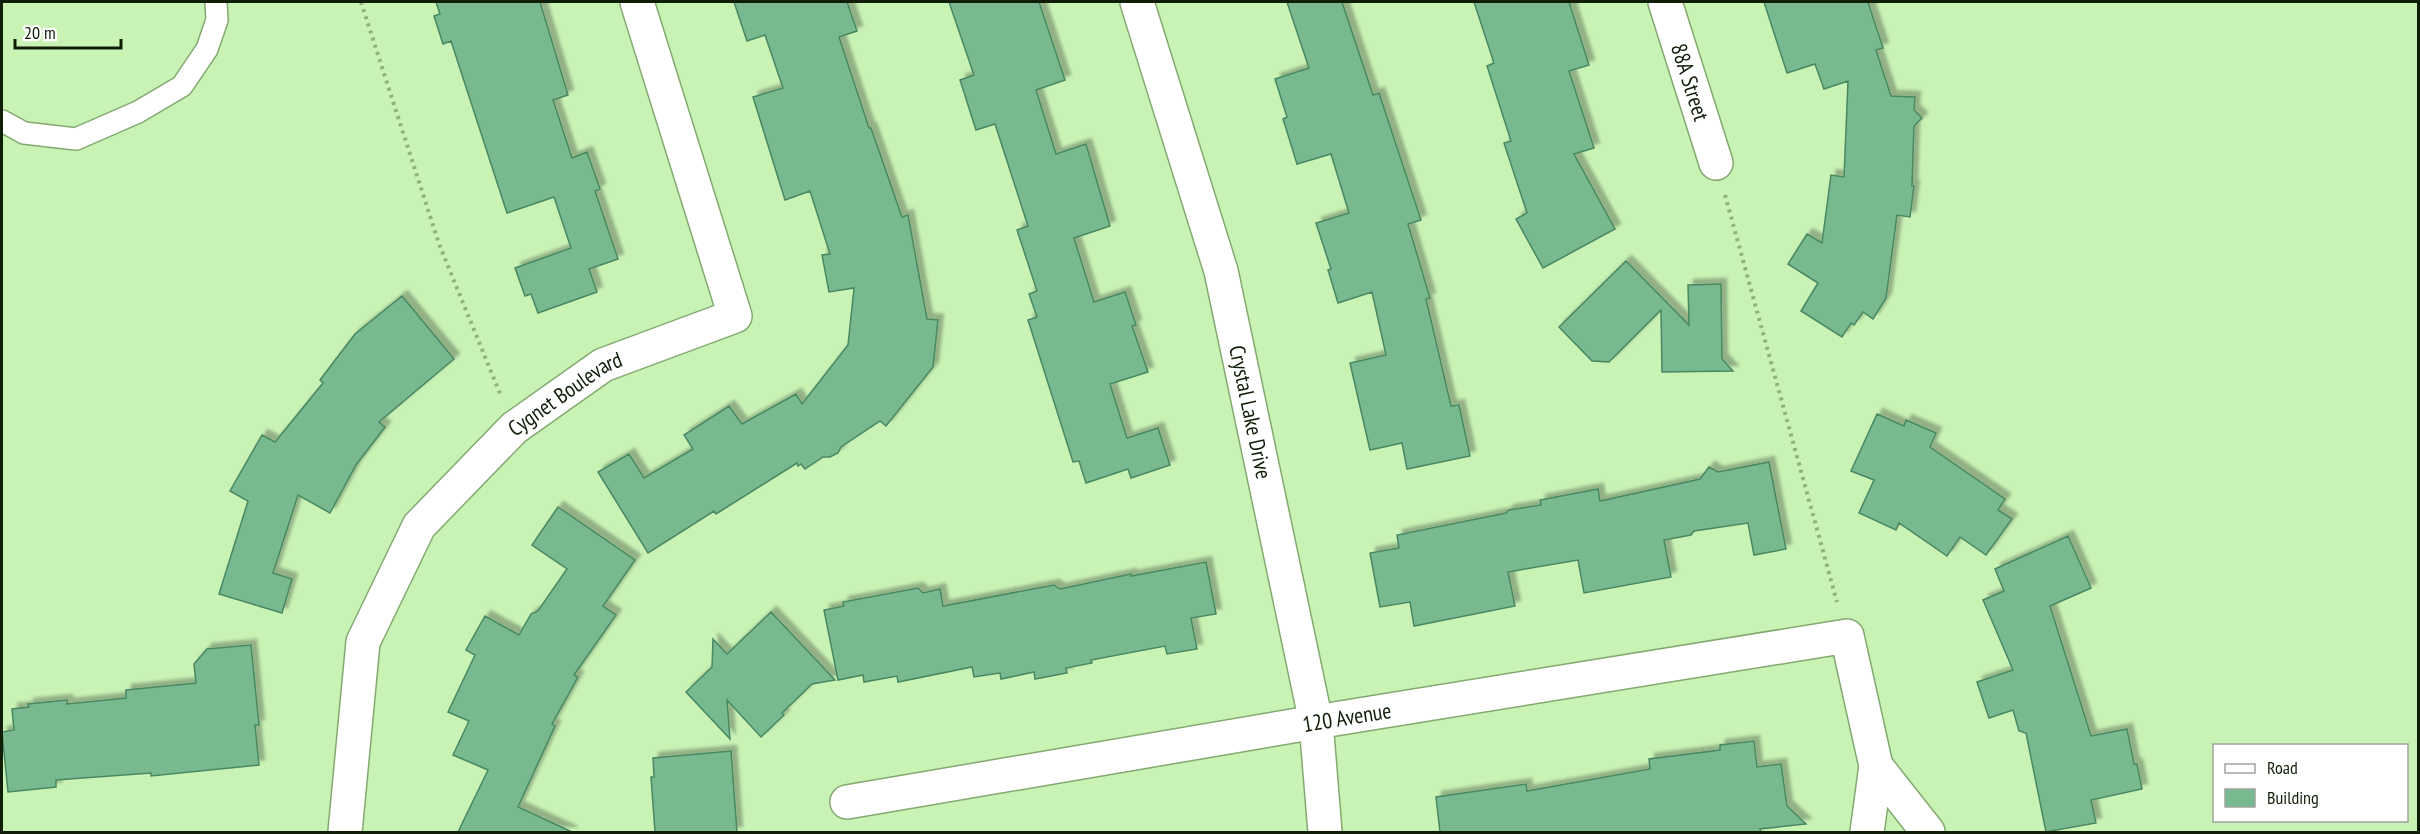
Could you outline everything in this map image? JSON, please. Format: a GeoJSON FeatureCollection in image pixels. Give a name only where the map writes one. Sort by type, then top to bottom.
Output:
{"type":"FeatureCollection","features":[{"type":"Feature","properties":{"kind":"street","name":"Cygnet Boulevard"},"geometry":{"type":"LineString","coordinates":[[345,832],[363,642],[418,526],[514,428],[603,364],[735,316],[637,2]]}},
{"type":"Feature","properties":{"kind":"street","name":"Crystal Lake Drive"},"geometry":{"type":"LineString","coordinates":[[1137,2],[1221,271],[1316,722],[1325,832]]}},
{"type":"Feature","properties":{"kind":"street","name":"88A Street"},"geometry":{"type":"LineString","coordinates":[[1665,2],[1716,163]]}},
{"type":"Feature","properties":{"kind":"street","name":"120 Avenue"},"geometry":{"type":"LineString","coordinates":[[847,802],[1316,722],[1847,636]]}},
{"type":"Feature","properties":{"kind":"street"},"geometry":{"type":"LineString","coordinates":[[1847,636],[1876,766],[1867,832]]}},
{"type":"Feature","properties":{"kind":"street"},"geometry":{"type":"LineString","coordinates":[[1876,766],[1928,832]]}},
{"type":"Feature","properties":{"kind":"lane"},"geometry":{"type":"LineString","coordinates":[[2,122],[24,133],[76,139],[138,112],[182,86],[207,49],[217,20],[216,2]]}},
{"type":"Feature","properties":{"kind":"path"},"geometry":{"type":"LineString","coordinates":[[361,2],[439,244],[514,428]]}},
{"type":"Feature","properties":{"kind":"path"},"geometry":{"type":"LineString","coordinates":[[1716,163],[1847,636]]}},
{"type":"Feature","properties":{"kind":"building"},"geometry":{"type":"Polygon","coordinates":[[[436,2],[540,2],[568,95],[553,100],[572,158],[587,152],[600,189],[595,191],[618,259],[589,269],[597,292],[538,313],[531,294],[525,296],[515,268],[571,248],[554,197],[507,213],[451,41],[443,44],[434,16],[440,14],[436,2]]]}},
{"type":"Feature","properties":{"kind":"building"},"geometry":{"type":"Polygon","coordinates":[[[734,2],[847,2],[857,31],[839,37],[902,217],[908,215],[927,319],[938,320],[933,367],[886,426],[880,421],[841,447],[838,453],[830,457],[823,457],[805,469],[797,463],[716,514],[714,511],[648,553],[598,472],[629,454],[644,478],[693,449],[684,435],[729,406],[742,424],[796,394],[802,404],[848,345],[854,288],[829,292],[822,255],[830,254],[810,191],[785,200],[753,97],[783,88],[765,35],[747,41],[734,2]]]}},
{"type":"Feature","properties":{"kind":"building"},"geometry":{"type":"Polygon","coordinates":[[[949,2],[1039,2],[1065,80],[1036,90],[1056,154],[1086,144],[1110,226],[1074,238],[1094,302],[1125,292],[1136,325],[1132,326],[1148,372],[1110,384],[1127,438],[1158,428],[1170,465],[1131,478],[1128,469],[1086,483],[1079,461],[1073,462],[1028,320],[1037,317],[1029,294],[1037,291],[1017,230],[1028,226],[995,124],[976,130],[960,80],[974,75],[949,2]]]}},
{"type":"Feature","properties":{"kind":"building"},"geometry":{"type":"Polygon","coordinates":[[[1287,2],[1342,2],[1373,95],[1379,93],[1421,220],[1408,224],[1430,298],[1426,299],[1451,406],[1459,405],[1470,456],[1407,469],[1402,443],[1370,450],[1350,363],[1386,355],[1372,292],[1338,303],[1328,270],[1331,269],[1316,223],[1349,213],[1331,154],[1297,164],[1283,119],[1287,117],[1275,79],[1309,68],[1287,2]]]}},
{"type":"Feature","properties":{"kind":"building"},"geometry":{"type":"Polygon","coordinates":[[[1474,2],[1569,2],[1589,65],[1569,71],[1594,148],[1574,154],[1615,229],[1543,268],[1516,219],[1527,213],[1504,143],[1511,141],[1487,66],[1494,63],[1474,2]]]}},
{"type":"Feature","properties":{"kind":"building"},"geometry":{"type":"Polygon","coordinates":[[[1764,2],[1868,2],[1883,48],[1876,50],[1891,96],[1915,97],[1914,110],[1922,118],[1914,126],[1912,186],[1914,186],[1910,217],[1897,215],[1886,298],[1873,319],[1863,312],[1854,325],[1851,323],[1842,337],[1801,311],[1818,283],[1788,264],[1807,234],[1822,243],[1831,175],[1844,177],[1848,81],[1824,89],[1815,64],[1787,73],[1764,2]]]}},
{"type":"Feature","properties":{"kind":"building"},"geometry":{"type":"Polygon","coordinates":[[[1626,261],[1689,325],[1688,285],[1721,284],[1722,359],[1733,371],[1662,372],[1661,310],[1609,362],[1592,361],[1559,327],[1626,261]]]}},
{"type":"Feature","properties":{"kind":"building"},"geometry":{"type":"Polygon","coordinates":[[[402,296],[454,359],[379,422],[385,427],[356,465],[330,513],[298,495],[273,573],[292,579],[282,613],[219,594],[248,501],[230,491],[262,435],[275,442],[323,383],[320,380],[355,334],[402,296]]]}},
{"type":"Feature","properties":{"kind":"building"},"geometry":{"type":"Polygon","coordinates":[[[1877,414],[1904,426],[1906,420],[1936,433],[1930,447],[2005,499],[1998,510],[2012,519],[1986,555],[1960,537],[1947,556],[1899,523],[1896,530],[1859,513],[1874,480],[1851,471],[1877,414]]]}},
{"type":"Feature","properties":{"kind":"building"},"geometry":{"type":"Polygon","coordinates":[[[1769,462],[1786,549],[1754,555],[1748,523],[1694,531],[1691,535],[1664,540],[1671,577],[1584,593],[1578,560],[1508,572],[1515,606],[1414,626],[1410,602],[1380,607],[1370,553],[1399,548],[1397,535],[1541,505],[1540,500],[1598,489],[1600,501],[1700,479],[1709,467],[1718,472],[1769,462]]]}},
{"type":"Feature","properties":{"kind":"building"},"geometry":{"type":"Polygon","coordinates":[[[558,507],[635,560],[603,606],[616,615],[574,675],[578,677],[552,724],[555,726],[518,807],[572,832],[458,832],[488,770],[453,755],[469,721],[448,712],[475,655],[466,650],[485,616],[519,635],[531,614],[538,611],[567,569],[532,545],[558,507]]]}},
{"type":"Feature","properties":{"kind":"building"},"geometry":{"type":"Polygon","coordinates":[[[2068,536],[2091,588],[2050,606],[2091,736],[2127,729],[2142,789],[2091,800],[2096,823],[2046,832],[2026,733],[2019,731],[2013,710],[1989,718],[1977,682],[2013,670],[1983,600],[2004,591],[1995,569],[2068,536]]]}},
{"type":"Feature","properties":{"kind":"building"},"geometry":{"type":"Polygon","coordinates":[[[1206,562],[1216,614],[1191,618],[1197,649],[1167,654],[1165,646],[1091,660],[1092,663],[1066,668],[1067,673],[1035,679],[1034,672],[1001,679],[1000,673],[974,677],[972,667],[898,682],[897,676],[864,682],[863,675],[838,680],[824,610],[844,606],[843,602],[918,588],[923,593],[940,589],[943,606],[1054,585],[1060,589],[1131,574],[1131,576],[1206,562]]]}},
{"type":"Feature","properties":{"kind":"building"},"geometry":{"type":"Polygon","coordinates":[[[771,612],[835,680],[812,684],[761,737],[727,700],[730,739],[686,692],[712,667],[713,639],[727,654],[771,612]]]}},
{"type":"Feature","properties":{"kind":"building"},"geometry":{"type":"Polygon","coordinates":[[[251,645],[259,725],[255,725],[259,765],[151,776],[151,773],[56,780],[56,787],[8,792],[2,732],[14,730],[12,709],[29,707],[28,704],[67,700],[67,704],[126,698],[126,690],[196,683],[194,664],[207,649],[251,645]]]}},
{"type":"Feature","properties":{"kind":"building"},"geometry":{"type":"Polygon","coordinates":[[[1754,741],[1757,767],[1781,764],[1787,806],[1806,824],[1760,829],[1761,832],[1440,832],[1436,797],[1526,784],[1527,791],[1650,769],[1649,759],[1720,750],[1720,745],[1754,741]]]}},
{"type":"Feature","properties":{"kind":"building"},"geometry":{"type":"Polygon","coordinates":[[[731,751],[737,832],[655,832],[651,777],[654,777],[653,758],[731,751]]]}}]}
